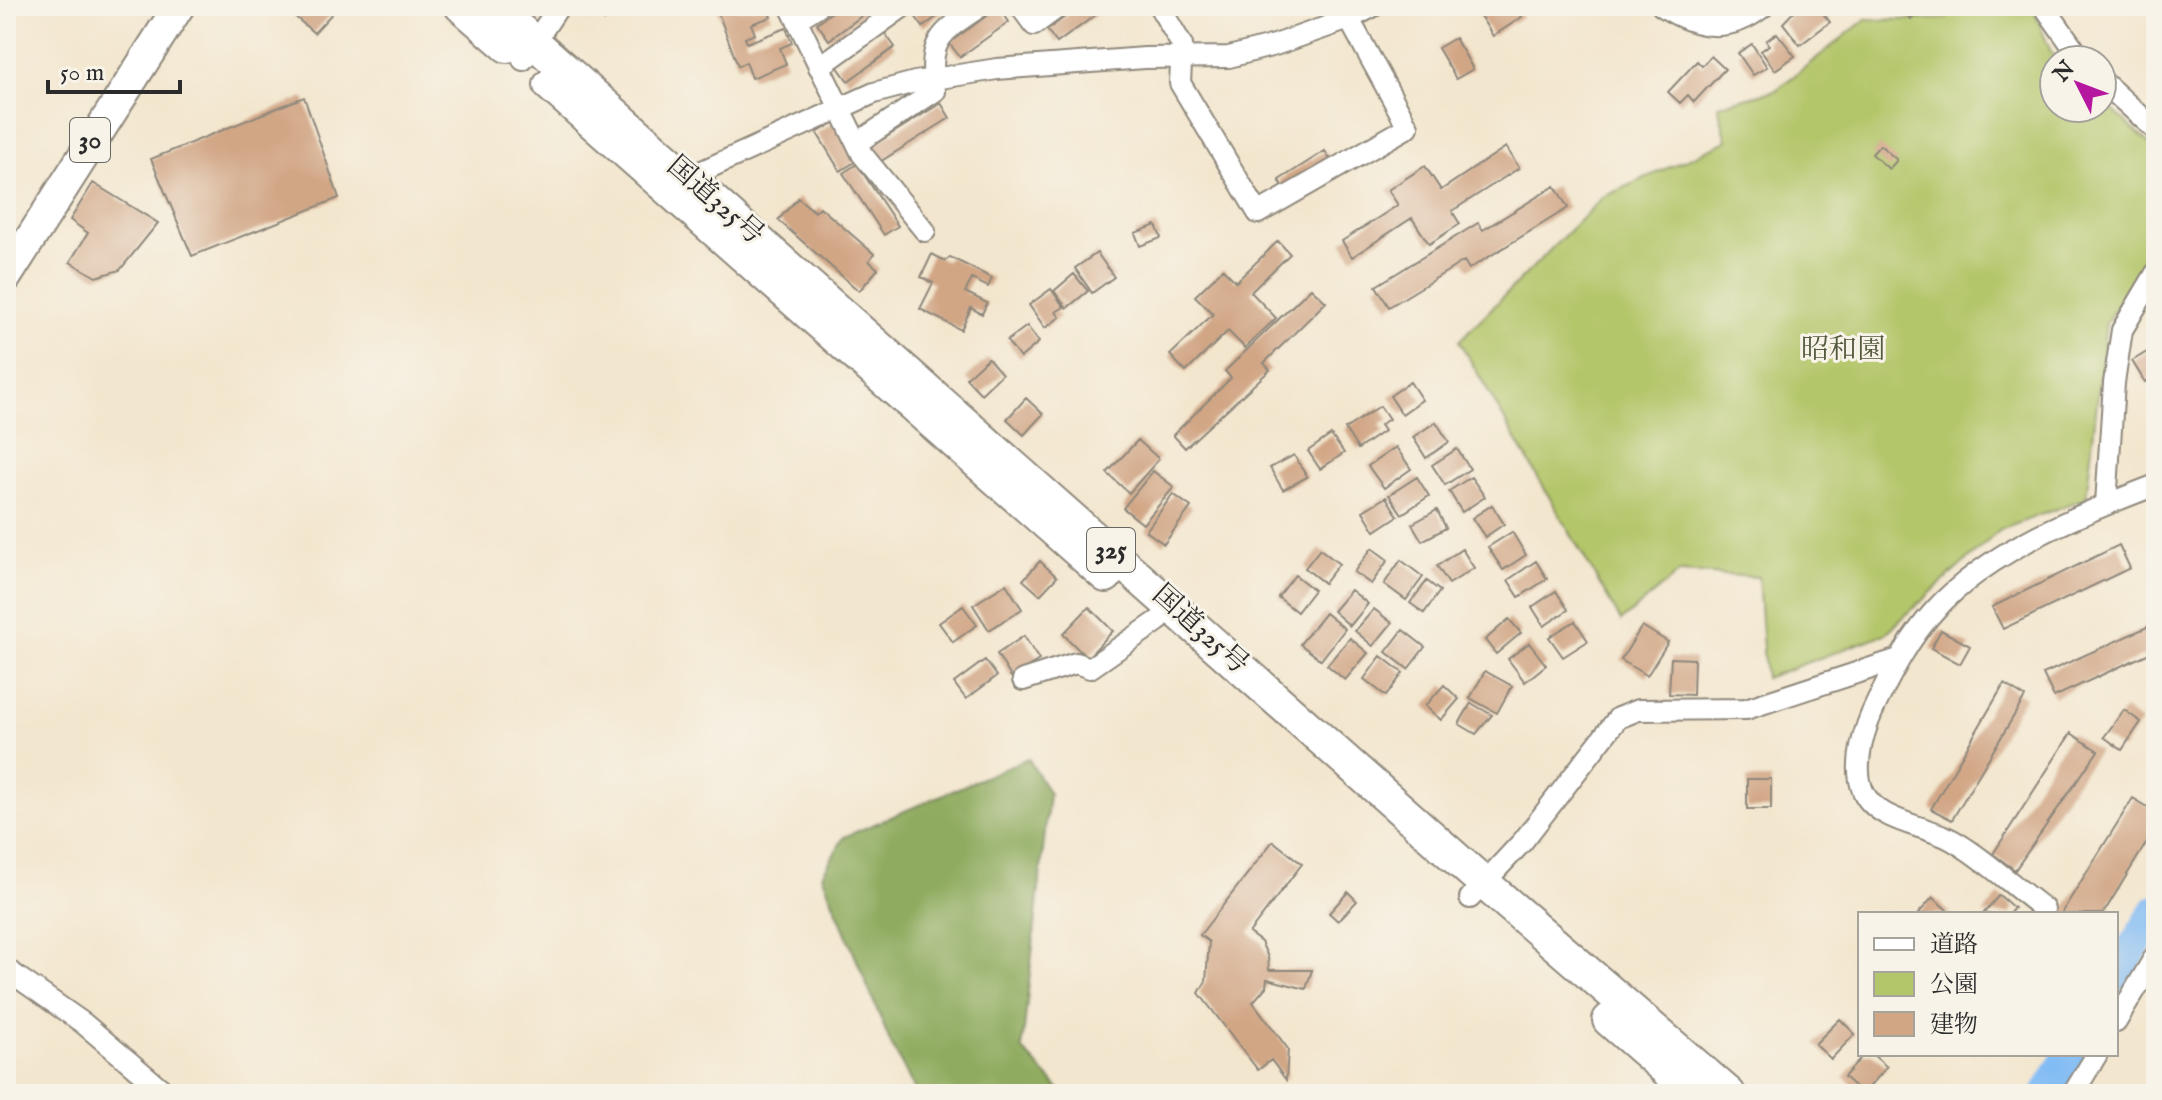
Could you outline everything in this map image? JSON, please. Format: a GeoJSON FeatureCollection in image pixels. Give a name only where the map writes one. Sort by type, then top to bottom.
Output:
{"type":"FeatureCollection","features":[{"type":"Feature","properties":{"kind":"highway","name":"国道325号"},"geometry":{"type":"LineString","coordinates":[[461,6],[528,51],[1158,621],[1477,891],[1729,1094]]}},
{"type":"Feature","properties":{"kind":"highway","name":"国道325号"},"geometry":{"type":"LineString","coordinates":[[493,6],[528,51]]}},
{"type":"Feature","properties":{"kind":"highway","name":"国道325号"},"geometry":{"type":"LineString","coordinates":[[676,184],[1477,891],[1694,1094]]}},
{"type":"Feature","properties":{"kind":"main road","name":"30"},"geometry":{"type":"LineString","coordinates":[[6,277],[179,6]]}},
{"type":"Feature","properties":{"kind":"street"},"geometry":{"type":"LineString","coordinates":[[528,51],[559,6]]}},
{"type":"Feature","properties":{"kind":"street"},"geometry":{"type":"LineString","coordinates":[[818,6],[794,12],[819,67],[857,143],[880,179],[925,231]]}},
{"type":"Feature","properties":{"kind":"street"},"geometry":{"type":"LineString","coordinates":[[819,67],[904,6]]}},
{"type":"Feature","properties":{"kind":"street"},"geometry":{"type":"LineString","coordinates":[[857,143],[935,91],[934,46],[943,31],[981,6]]}},
{"type":"Feature","properties":{"kind":"street"},"geometry":{"type":"LineString","coordinates":[[1020,6],[1034,25],[1060,6]]}},
{"type":"Feature","properties":{"kind":"street"},"geometry":{"type":"LineString","coordinates":[[1159,6],[1182,45],[1180,83],[1258,213],[1408,127],[1349,19]]}},
{"type":"Feature","properties":{"kind":"street"},"geometry":{"type":"LineString","coordinates":[[676,184],[874,93],[997,69],[1180,57],[1229,57],[1349,19],[1374,6]]}},
{"type":"Feature","properties":{"kind":"street"},"geometry":{"type":"LineString","coordinates":[[1662,6],[1687,22],[1718,28],[1749,19],[1764,6]]}},
{"type":"Feature","properties":{"kind":"street"},"geometry":{"type":"LineString","coordinates":[[2044,6],[2071,44]]}},
{"type":"Feature","properties":{"kind":"street"},"geometry":{"type":"LineString","coordinates":[[2118,96],[2156,130]]}},
{"type":"Feature","properties":{"kind":"street"},"geometry":{"type":"LineString","coordinates":[[2106,504],[2114,383],[2122,330],[2156,273]]}},
{"type":"Feature","properties":{"kind":"street"},"geometry":{"type":"LineString","coordinates":[[2044,909],[1952,840],[1880,810],[1863,791],[1859,758],[1869,718],[1899,659],[1935,610],[1973,575],[2019,547],[2106,504],[2156,485]]}},
{"type":"Feature","properties":{"kind":"street"},"geometry":{"type":"LineString","coordinates":[[1023,680],[1076,663],[1090,668],[1158,621]]}},
{"type":"Feature","properties":{"kind":"street"},"geometry":{"type":"LineString","coordinates":[[1477,891],[1523,841],[1618,718],[1638,710],[1746,709],[1899,659]]}},
{"type":"Feature","properties":{"kind":"street"},"geometry":{"type":"LineString","coordinates":[[2118,1019],[2156,955]]}},
{"type":"Feature","properties":{"kind":"street"},"geometry":{"type":"LineString","coordinates":[[6,969],[83,1023],[167,1094]]}},
{"type":"Feature","properties":{"kind":"street"},"geometry":{"type":"LineString","coordinates":[[2073,1094],[2096,1056]]}},
{"type":"Feature","properties":{"kind":"green space","name":"昭和園"},"geometry":{"type":"Polygon","coordinates":[[[1963,6],[2032,6],[2048,44],[2038,44],[2038,124],[2118,124],[2118,115],[2156,150],[2156,246],[2106,323],[2086,498],[2000,530],[1885,634],[1765,678],[1758,577],[1680,572],[1621,621],[1459,341],[1603,197],[1727,141],[1718,105],[1776,90],[1865,20],[1945,19],[1963,6]]]}},
{"type":"Feature","properties":{"kind":"green space"},"geometry":{"type":"Polygon","coordinates":[[[1028,758],[1049,794],[1022,1049],[1064,1094],[917,1094],[891,1044],[822,875],[844,837],[1028,758]]]}},
{"type":"Feature","properties":{"kind":"building"},"geometry":{"type":"Polygon","coordinates":[[[283,6],[335,6],[337,8],[314,33],[283,6]]]}},
{"type":"Feature","properties":{"kind":"building"},"geometry":{"type":"Polygon","coordinates":[[[583,6],[613,6],[604,20],[594,13],[589,19],[579,12],[583,6]]]}},
{"type":"Feature","properties":{"kind":"building"},"geometry":{"type":"Polygon","coordinates":[[[735,6],[737,10],[767,6],[771,17],[751,24],[755,34],[745,38],[747,43],[786,28],[792,43],[780,48],[786,64],[752,78],[746,62],[738,66],[716,7],[735,6]]]}},
{"type":"Feature","properties":{"kind":"building"},"geometry":{"type":"Polygon","coordinates":[[[840,6],[875,6],[829,40],[817,23],[840,6]]]}},
{"type":"Feature","properties":{"kind":"building"},"geometry":{"type":"Polygon","coordinates":[[[915,6],[951,6],[923,27],[910,9],[915,6]]]}},
{"type":"Feature","properties":{"kind":"building"},"geometry":{"type":"Polygon","coordinates":[[[1080,6],[1108,6],[1057,43],[1047,30],[1080,6]]]}},
{"type":"Feature","properties":{"kind":"building"},"geometry":{"type":"Polygon","coordinates":[[[1485,6],[1515,6],[1522,17],[1493,36],[1477,11],[1485,6]]]}},
{"type":"Feature","properties":{"kind":"building"},"geometry":{"type":"Polygon","coordinates":[[[1799,6],[1817,6],[1830,22],[1800,45],[1783,23],[1799,6]]]}},
{"type":"Feature","properties":{"kind":"building"},"geometry":{"type":"Polygon","coordinates":[[[1898,6],[1925,6],[1911,19],[1898,6]]]}},
{"type":"Feature","properties":{"kind":"building"},"geometry":{"type":"Polygon","coordinates":[[[999,7],[1009,22],[960,57],[949,43],[999,7]]]}},
{"type":"Feature","properties":{"kind":"building"},"geometry":{"type":"Polygon","coordinates":[[[884,32],[895,47],[848,81],[837,66],[884,32]]]}},
{"type":"Feature","properties":{"kind":"building"},"geometry":{"type":"Polygon","coordinates":[[[1777,33],[1795,56],[1775,70],[1761,51],[1769,45],[1766,41],[1777,33]]]}},
{"type":"Feature","properties":{"kind":"building"},"geometry":{"type":"Polygon","coordinates":[[[1455,38],[1473,69],[1456,79],[1438,48],[1455,38]]]}},
{"type":"Feature","properties":{"kind":"building"},"geometry":{"type":"Polygon","coordinates":[[[1752,44],[1767,67],[1753,75],[1738,53],[1752,44]]]}},
{"type":"Feature","properties":{"kind":"building"},"geometry":{"type":"Polygon","coordinates":[[[1711,56],[1725,69],[1694,102],[1688,95],[1680,103],[1668,92],[1697,61],[1702,66],[1711,56]]]}},
{"type":"Feature","properties":{"kind":"building"},"geometry":{"type":"Polygon","coordinates":[[[304,97],[339,198],[192,256],[151,159],[304,97]]]}},
{"type":"Feature","properties":{"kind":"building"},"geometry":{"type":"Polygon","coordinates":[[[941,103],[950,118],[878,163],[869,148],[941,103]]]}},
{"type":"Feature","properties":{"kind":"building"},"geometry":{"type":"Polygon","coordinates":[[[835,122],[858,160],[840,171],[817,133],[835,122]]]}},
{"type":"Feature","properties":{"kind":"building"},"geometry":{"type":"Polygon","coordinates":[[[1880,145],[1897,160],[1889,169],[1872,154],[1880,145]]]}},
{"type":"Feature","properties":{"kind":"building"},"geometry":{"type":"Polygon","coordinates":[[[1506,147],[1519,168],[1452,211],[1460,224],[1429,244],[1412,218],[1352,257],[1342,241],[1398,205],[1388,190],[1425,166],[1441,190],[1506,147]]]}},
{"type":"Feature","properties":{"kind":"building"},"geometry":{"type":"Polygon","coordinates":[[[1325,151],[1332,163],[1286,191],[1279,180],[1325,151]]]}},
{"type":"Feature","properties":{"kind":"building"},"geometry":{"type":"Polygon","coordinates":[[[857,164],[898,226],[884,235],[843,173],[857,164]]]}},
{"type":"Feature","properties":{"kind":"building"},"geometry":{"type":"Polygon","coordinates":[[[93,183],[158,223],[120,270],[96,277],[70,262],[88,233],[70,220],[93,183]]]}},
{"type":"Feature","properties":{"kind":"building"},"geometry":{"type":"Polygon","coordinates":[[[1555,186],[1568,208],[1469,269],[1464,261],[1389,307],[1376,286],[1478,223],[1483,230],[1555,186]]]}},
{"type":"Feature","properties":{"kind":"building"},"geometry":{"type":"Polygon","coordinates":[[[798,198],[815,212],[820,207],[874,254],[869,261],[878,269],[859,291],[778,220],[798,198]]]}},
{"type":"Feature","properties":{"kind":"building"},"geometry":{"type":"Polygon","coordinates":[[[1156,225],[1161,238],[1140,246],[1135,233],[1156,225]]]}},
{"type":"Feature","properties":{"kind":"building"},"geometry":{"type":"Polygon","coordinates":[[[1278,241],[1290,254],[1251,292],[1276,318],[1245,348],[1228,331],[1186,372],[1170,355],[1213,314],[1195,296],[1223,269],[1236,282],[1278,241]]]}},
{"type":"Feature","properties":{"kind":"building"},"geometry":{"type":"Polygon","coordinates":[[[1097,253],[1114,277],[1092,293],[1075,268],[1097,253]]]}},
{"type":"Feature","properties":{"kind":"building"},"geometry":{"type":"Polygon","coordinates":[[[932,254],[945,261],[950,257],[992,278],[988,287],[972,279],[965,292],[987,303],[982,314],[971,308],[961,330],[920,309],[933,283],[921,277],[932,254]]]}},
{"type":"Feature","properties":{"kind":"building"},"geometry":{"type":"Polygon","coordinates":[[[1074,274],[1088,291],[1067,308],[1054,291],[1074,274]]]}},
{"type":"Feature","properties":{"kind":"building"},"geometry":{"type":"Polygon","coordinates":[[[1311,288],[1326,302],[1264,363],[1270,370],[1185,448],[1173,435],[1231,378],[1225,371],[1311,288]]]}},
{"type":"Feature","properties":{"kind":"building"},"geometry":{"type":"Polygon","coordinates":[[[1051,289],[1064,307],[1056,312],[1060,317],[1045,328],[1029,305],[1051,289]]]}},
{"type":"Feature","properties":{"kind":"building"},"geometry":{"type":"Polygon","coordinates":[[[1027,326],[1039,342],[1020,358],[1007,341],[1027,326]]]}},
{"type":"Feature","properties":{"kind":"building"},"geometry":{"type":"Polygon","coordinates":[[[2152,349],[2156,356],[2156,375],[2145,382],[2132,361],[2152,349]]]}},
{"type":"Feature","properties":{"kind":"building"},"geometry":{"type":"Polygon","coordinates":[[[988,358],[1002,374],[981,394],[966,378],[988,358]]]}},
{"type":"Feature","properties":{"kind":"building"},"geometry":{"type":"Polygon","coordinates":[[[1410,382],[1422,400],[1402,414],[1390,396],[1410,382]]]}},
{"type":"Feature","properties":{"kind":"building"},"geometry":{"type":"Polygon","coordinates":[[[1026,398],[1043,414],[1024,435],[1007,419],[1026,398]]]}},
{"type":"Feature","properties":{"kind":"building"},"geometry":{"type":"Polygon","coordinates":[[[1380,406],[1389,419],[1380,425],[1384,431],[1358,449],[1345,429],[1380,406]]]}},
{"type":"Feature","properties":{"kind":"building"},"geometry":{"type":"Polygon","coordinates":[[[1436,422],[1449,442],[1426,458],[1413,437],[1436,422]]]}},
{"type":"Feature","properties":{"kind":"building"},"geometry":{"type":"Polygon","coordinates":[[[1331,435],[1344,453],[1320,469],[1308,451],[1331,435]]]}},
{"type":"Feature","properties":{"kind":"building"},"geometry":{"type":"Polygon","coordinates":[[[1138,440],[1159,459],[1129,493],[1107,473],[1138,440]]]}},
{"type":"Feature","properties":{"kind":"building"},"geometry":{"type":"Polygon","coordinates":[[[1396,447],[1411,469],[1384,488],[1368,466],[1396,447]]]}},
{"type":"Feature","properties":{"kind":"building"},"geometry":{"type":"Polygon","coordinates":[[[1457,449],[1470,469],[1445,485],[1432,465],[1457,449]]]}},
{"type":"Feature","properties":{"kind":"building"},"geometry":{"type":"Polygon","coordinates":[[[1294,455],[1307,477],[1283,490],[1270,468],[1294,455]]]}},
{"type":"Feature","properties":{"kind":"building"},"geometry":{"type":"Polygon","coordinates":[[[1153,471],[1174,487],[1143,524],[1123,508],[1153,471]]]}},
{"type":"Feature","properties":{"kind":"building"},"geometry":{"type":"Polygon","coordinates":[[[1417,477],[1429,496],[1402,514],[1389,495],[1417,477]]]}},
{"type":"Feature","properties":{"kind":"building"},"geometry":{"type":"Polygon","coordinates":[[[1471,477],[1485,497],[1462,512],[1449,491],[1471,477]]]}},
{"type":"Feature","properties":{"kind":"building"},"geometry":{"type":"Polygon","coordinates":[[[1173,494],[1191,507],[1164,544],[1146,531],[1173,494]]]}},
{"type":"Feature","properties":{"kind":"building"},"geometry":{"type":"Polygon","coordinates":[[[1386,497],[1398,516],[1375,531],[1363,511],[1386,497]]]}},
{"type":"Feature","properties":{"kind":"building"},"geometry":{"type":"Polygon","coordinates":[[[1492,505],[1504,524],[1485,537],[1472,518],[1492,505]]]}},
{"type":"Feature","properties":{"kind":"building"},"geometry":{"type":"Polygon","coordinates":[[[1437,510],[1446,528],[1422,541],[1412,524],[1437,510]]]}},
{"type":"Feature","properties":{"kind":"building"},"geometry":{"type":"Polygon","coordinates":[[[1512,532],[1526,555],[1503,570],[1488,547],[1512,532]]]}},
{"type":"Feature","properties":{"kind":"building"},"geometry":{"type":"Polygon","coordinates":[[[2119,545],[2130,568],[2003,629],[1992,607],[2119,545]]]}},
{"type":"Feature","properties":{"kind":"building"},"geometry":{"type":"Polygon","coordinates":[[[1372,548],[1388,560],[1371,584],[1354,572],[1372,548]]]}},
{"type":"Feature","properties":{"kind":"building"},"geometry":{"type":"Polygon","coordinates":[[[1320,549],[1339,564],[1324,583],[1305,568],[1320,549]]]}},
{"type":"Feature","properties":{"kind":"building"},"geometry":{"type":"Polygon","coordinates":[[[1462,549],[1474,568],[1449,584],[1437,566],[1462,549]]]}},
{"type":"Feature","properties":{"kind":"building"},"geometry":{"type":"Polygon","coordinates":[[[1401,560],[1423,577],[1406,600],[1384,584],[1401,560]]]}},
{"type":"Feature","properties":{"kind":"building"},"geometry":{"type":"Polygon","coordinates":[[[1040,561],[1057,577],[1040,595],[1023,580],[1040,561]]]}},
{"type":"Feature","properties":{"kind":"building"},"geometry":{"type":"Polygon","coordinates":[[[1536,561],[1547,579],[1519,597],[1508,580],[1536,561]]]}},
{"type":"Feature","properties":{"kind":"building"},"geometry":{"type":"Polygon","coordinates":[[[1295,575],[1314,590],[1297,612],[1278,597],[1295,575]]]}},
{"type":"Feature","properties":{"kind":"building"},"geometry":{"type":"Polygon","coordinates":[[[1427,581],[1440,591],[1424,613],[1410,603],[1427,581]]]}},
{"type":"Feature","properties":{"kind":"building"},"geometry":{"type":"Polygon","coordinates":[[[1006,584],[1022,609],[989,630],[973,605],[1006,584]]]}},
{"type":"Feature","properties":{"kind":"building"},"geometry":{"type":"Polygon","coordinates":[[[1351,590],[1368,604],[1350,626],[1333,611],[1351,590]]]}},
{"type":"Feature","properties":{"kind":"building"},"geometry":{"type":"Polygon","coordinates":[[[1556,591],[1568,610],[1544,626],[1532,607],[1556,591]]]}},
{"type":"Feature","properties":{"kind":"building"},"geometry":{"type":"Polygon","coordinates":[[[963,606],[977,625],[953,642],[939,623],[963,606]]]}},
{"type":"Feature","properties":{"kind":"building"},"geometry":{"type":"Polygon","coordinates":[[[1089,607],[1113,631],[1087,658],[1063,634],[1089,607]]]}},
{"type":"Feature","properties":{"kind":"building"},"geometry":{"type":"Polygon","coordinates":[[[1374,609],[1392,623],[1373,646],[1355,631],[1374,609]]]}},
{"type":"Feature","properties":{"kind":"building"},"geometry":{"type":"Polygon","coordinates":[[[1325,613],[1345,629],[1321,660],[1300,644],[1325,613]]]}},
{"type":"Feature","properties":{"kind":"building"},"geometry":{"type":"Polygon","coordinates":[[[1509,619],[1521,633],[1496,654],[1485,640],[1509,619]]]}},
{"type":"Feature","properties":{"kind":"building"},"geometry":{"type":"Polygon","coordinates":[[[1575,621],[1588,641],[1563,657],[1549,637],[1575,621]]]}},
{"type":"Feature","properties":{"kind":"building"},"geometry":{"type":"Polygon","coordinates":[[[2156,623],[2156,650],[2054,697],[2043,674],[2156,623]]]}},
{"type":"Feature","properties":{"kind":"building"},"geometry":{"type":"Polygon","coordinates":[[[1642,626],[1668,642],[1647,676],[1621,660],[1642,626]]]}},
{"type":"Feature","properties":{"kind":"building"},"geometry":{"type":"Polygon","coordinates":[[[1403,630],[1425,647],[1408,669],[1386,652],[1403,630]]]}},
{"type":"Feature","properties":{"kind":"building"},"geometry":{"type":"Polygon","coordinates":[[[1941,630],[1970,646],[1960,664],[1931,648],[1941,630]]]}},
{"type":"Feature","properties":{"kind":"building"},"geometry":{"type":"Polygon","coordinates":[[[1024,636],[1039,660],[1011,677],[997,654],[1024,636]]]}},
{"type":"Feature","properties":{"kind":"building"},"geometry":{"type":"Polygon","coordinates":[[[1350,638],[1368,653],[1345,680],[1327,665],[1350,638]]]}},
{"type":"Feature","properties":{"kind":"building"},"geometry":{"type":"Polygon","coordinates":[[[1529,643],[1546,665],[1525,682],[1508,659],[1529,643]]]}},
{"type":"Feature","properties":{"kind":"building"},"geometry":{"type":"Polygon","coordinates":[[[1381,656],[1403,673],[1386,696],[1364,679],[1381,656]]]}},
{"type":"Feature","properties":{"kind":"building"},"geometry":{"type":"Polygon","coordinates":[[[1671,658],[1694,659],[1693,695],[1669,694],[1671,658]]]}},
{"type":"Feature","properties":{"kind":"building"},"geometry":{"type":"Polygon","coordinates":[[[985,660],[997,676],[966,699],[954,683],[985,660]]]}},
{"type":"Feature","properties":{"kind":"building"},"geometry":{"type":"Polygon","coordinates":[[[1485,671],[1512,686],[1497,713],[1470,698],[1485,671]]]}},
{"type":"Feature","properties":{"kind":"building"},"geometry":{"type":"Polygon","coordinates":[[[2004,684],[2025,697],[1952,820],[1931,809],[2004,684]]]}},
{"type":"Feature","properties":{"kind":"building"},"geometry":{"type":"Polygon","coordinates":[[[1444,685],[1459,699],[1441,720],[1425,706],[1444,685]]]}},
{"type":"Feature","properties":{"kind":"building"},"geometry":{"type":"Polygon","coordinates":[[[1471,703],[1492,715],[1476,734],[1459,724],[1471,703]]]}},
{"type":"Feature","properties":{"kind":"building"},"geometry":{"type":"Polygon","coordinates":[[[2124,710],[2141,722],[2122,750],[2104,737],[2124,710]]]}},
{"type":"Feature","properties":{"kind":"building"},"geometry":{"type":"Polygon","coordinates":[[[2071,733],[2098,751],[2015,870],[1993,854],[2071,733]]]}},
{"type":"Feature","properties":{"kind":"building"},"geometry":{"type":"Polygon","coordinates":[[[1747,779],[1771,779],[1771,809],[1747,809],[1747,779]]]}},
{"type":"Feature","properties":{"kind":"building"},"geometry":{"type":"Polygon","coordinates":[[[2133,798],[2156,812],[2156,827],[2104,912],[2062,912],[2133,798]]]}},
{"type":"Feature","properties":{"kind":"building"},"geometry":{"type":"Polygon","coordinates":[[[1273,841],[1302,864],[1249,933],[1261,942],[1268,957],[1269,970],[1312,970],[1306,989],[1267,979],[1266,987],[1253,1002],[1288,1049],[1286,1080],[1271,1060],[1258,1070],[1199,993],[1206,981],[1209,942],[1200,935],[1273,841]]]}},
{"type":"Feature","properties":{"kind":"building"},"geometry":{"type":"Polygon","coordinates":[[[1348,892],[1357,901],[1338,921],[1329,913],[1348,892]]]}},
{"type":"Feature","properties":{"kind":"building"},"geometry":{"type":"Polygon","coordinates":[[[1999,895],[2014,908],[2011,912],[1985,912],[1999,895]]]}},
{"type":"Feature","properties":{"kind":"building"},"geometry":{"type":"Polygon","coordinates":[[[1933,897],[1949,912],[1920,912],[1933,897]]]}},
{"type":"Feature","properties":{"kind":"building"},"geometry":{"type":"Polygon","coordinates":[[[1840,1019],[1855,1034],[1831,1059],[1815,1044],[1840,1019]]]}},
{"type":"Feature","properties":{"kind":"building"},"geometry":{"type":"Polygon","coordinates":[[[1862,1056],[1874,1056],[1887,1067],[1863,1094],[1844,1077],[1862,1056]]]}},
{"type":"Feature","properties":{"kind":"waterway"},"geometry":{"type":"LineString","coordinates":[[2118,973],[2156,911]]}},
{"type":"Feature","properties":{"kind":"waterway"},"geometry":{"type":"LineString","coordinates":[[2047,1094],[2069,1056]]}}]}
